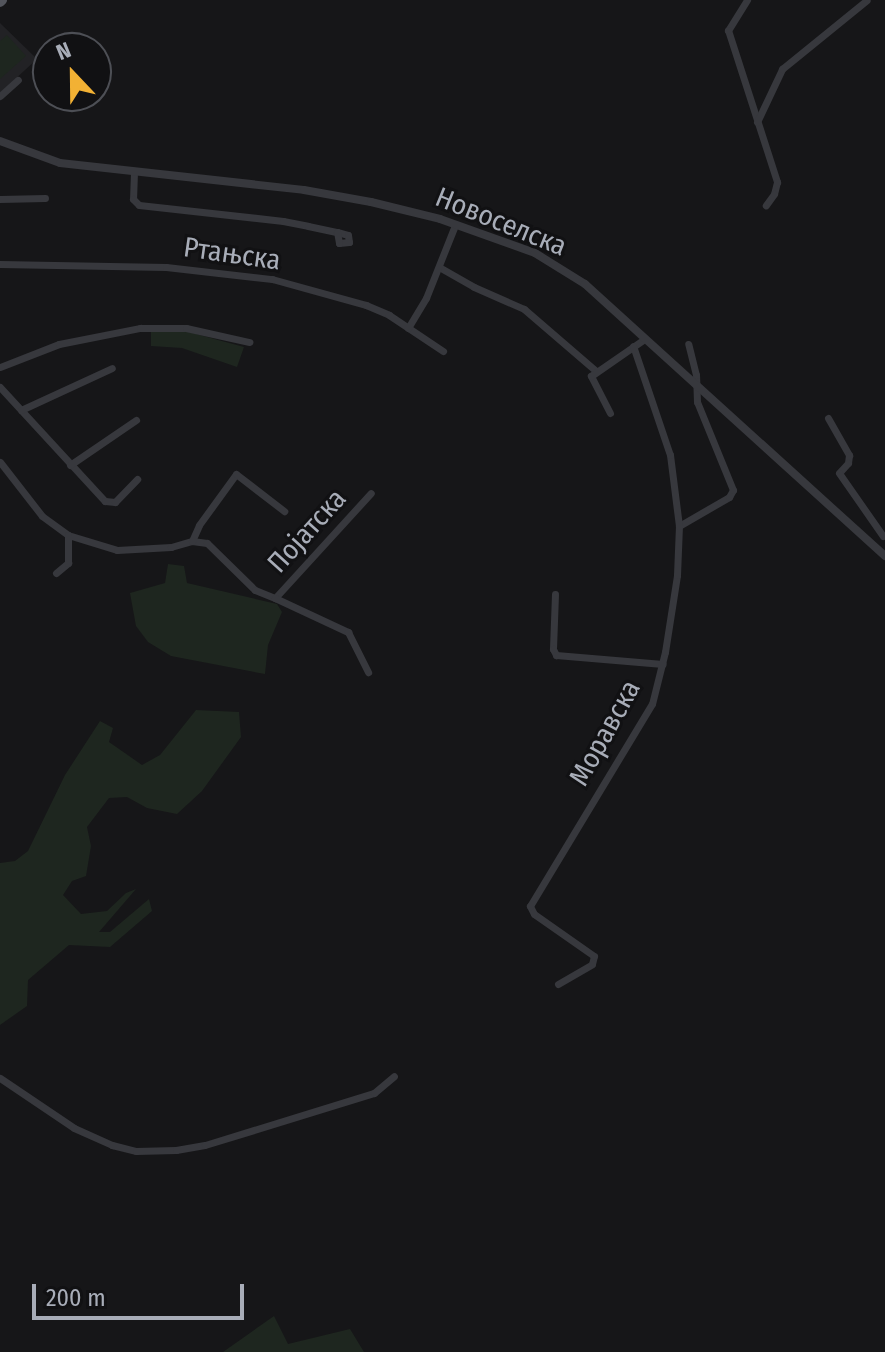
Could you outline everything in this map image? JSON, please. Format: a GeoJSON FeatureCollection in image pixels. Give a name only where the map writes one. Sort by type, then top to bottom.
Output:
{"type":"FeatureCollection","features":[{"type":"Feature","properties":{"kind":"street"},"geometry":{"type":"LineString","coordinates":[[747,0],[728,30],[777,182],[774,194],[766,205]]}},
{"type":"Feature","properties":{"kind":"street"},"geometry":{"type":"LineString","coordinates":[[757,122],[782,69],[867,0]]}},
{"type":"Feature","properties":{"kind":"street"},"geometry":{"type":"LineString","coordinates":[[0,96],[18,80]]}},
{"type":"Feature","properties":{"kind":"street","name":"Новоселска"},"geometry":{"type":"LineString","coordinates":[[0,141],[60,163],[324,193],[412,211],[522,248],[560,266],[585,284],[643,340],[885,556]]}},
{"type":"Feature","properties":{"kind":"street"},"geometry":{"type":"LineString","coordinates":[[134,172],[133,199],[139,205],[283,221],[337,232]]}},
{"type":"Feature","properties":{"kind":"street"},"geometry":{"type":"LineString","coordinates":[[0,199],[45,198]]}},
{"type":"Feature","properties":{"kind":"street"},"geometry":{"type":"LineString","coordinates":[[408,328],[439,267],[455,225]]}},
{"type":"Feature","properties":{"kind":"street","name":"Ртањска"},"geometry":{"type":"LineString","coordinates":[[0,264],[166,267],[272,279],[366,305],[443,351]]}},
{"type":"Feature","properties":{"kind":"street"},"geometry":{"type":"LineString","coordinates":[[439,267],[474,287],[524,309],[595,370]]}},
{"type":"Feature","properties":{"kind":"street"},"geometry":{"type":"LineString","coordinates":[[0,367],[59,344],[140,328],[186,328],[249,342]]}},
{"type":"Feature","properties":{"kind":"street"},"geometry":{"type":"LineString","coordinates":[[610,413],[591,379],[595,370],[643,340]]}},
{"type":"Feature","properties":{"kind":"street"},"geometry":{"type":"LineString","coordinates":[[679,526],[732,493],[705,428],[688,344]]}},
{"type":"Feature","properties":{"kind":"street","name":"Моравска"},"geometry":{"type":"LineString","coordinates":[[558,984],[592,964],[594,956],[534,914],[530,906],[652,704],[663,664],[677,575],[679,526],[670,455],[633,346]]}},
{"type":"Feature","properties":{"kind":"street"},"geometry":{"type":"LineString","coordinates":[[21,410],[112,368]]}},
{"type":"Feature","properties":{"kind":"street"},"geometry":{"type":"LineString","coordinates":[[0,387],[109,503],[115,502],[137,479]]}},
{"type":"Feature","properties":{"kind":"street"},"geometry":{"type":"LineString","coordinates":[[828,418],[849,455],[848,463],[839,473],[884,536],[871,544]]}},
{"type":"Feature","properties":{"kind":"street"},"geometry":{"type":"LineString","coordinates":[[70,465],[136,420]]}},
{"type":"Feature","properties":{"kind":"street"},"geometry":{"type":"LineString","coordinates":[[0,462],[42,516],[68,535],[106,549],[134,551],[192,541],[199,525],[233,475],[240,475],[284,511]]}},
{"type":"Feature","properties":{"kind":"street","name":"Појатска"},"geometry":{"type":"LineString","coordinates":[[275,598],[290,586],[371,493]]}},
{"type":"Feature","properties":{"kind":"street"},"geometry":{"type":"LineString","coordinates":[[56,573],[68,563],[68,535]]}},
{"type":"Feature","properties":{"kind":"street","name":"Појатска"},"geometry":{"type":"LineString","coordinates":[[192,541],[216,550],[255,590],[348,632],[368,672]]}},
{"type":"Feature","properties":{"kind":"street"},"geometry":{"type":"LineString","coordinates":[[555,594],[553,649],[556,655],[663,664]]}},
{"type":"Feature","properties":{"kind":"street"},"geometry":{"type":"LineString","coordinates":[[0,1078],[74,1128],[112,1145],[136,1151],[176,1150],[205,1145],[374,1093],[394,1076]]}},
{"type":"Feature","properties":{"kind":"shaded area"},"geometry":{"type":"Polygon","coordinates":[[[0,23],[32,54],[32,64],[0,93],[0,23]]]}},
{"type":"Feature","properties":{"kind":"shaded area"},"geometry":{"type":"Polygon","coordinates":[[[7,35],[26,56],[0,79],[0,41],[7,35]]]}},
{"type":"Feature","properties":{"kind":"shaded area"},"geometry":{"type":"Polygon","coordinates":[[[151,331],[185,331],[244,347],[237,367],[182,348],[151,346],[151,331]]]}},
{"type":"Feature","properties":{"kind":"shaded area"},"geometry":{"type":"Polygon","coordinates":[[[168,564],[184,566],[187,583],[277,604],[282,612],[268,645],[265,674],[171,656],[148,642],[136,626],[130,593],[165,583],[168,564]]]}},
{"type":"Feature","properties":{"kind":"shaded area"},"geometry":{"type":"Polygon","coordinates":[[[196,710],[239,712],[241,737],[202,791],[177,814],[147,808],[127,797],[109,798],[87,827],[91,846],[86,876],[72,881],[63,895],[81,914],[107,911],[126,893],[136,889],[99,932],[110,932],[149,899],[152,911],[110,947],[69,945],[28,980],[27,1006],[0,1025],[0,863],[15,861],[28,851],[65,775],[100,721],[113,728],[109,742],[142,765],[160,755],[196,710]]]}},
{"type":"Feature","properties":{"kind":"shaded area"},"geometry":{"type":"Polygon","coordinates":[[[274,1316],[288,1344],[350,1329],[364,1352],[223,1352],[274,1316]]]}}]}
